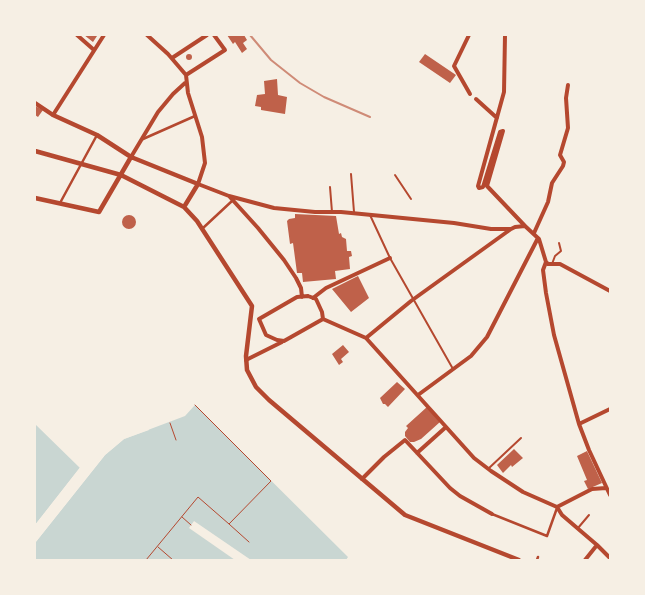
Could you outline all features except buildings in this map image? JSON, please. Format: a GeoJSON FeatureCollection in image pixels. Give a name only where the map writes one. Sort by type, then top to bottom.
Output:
{"type":"FeatureCollection","features":[{"type":"Feature","properties":{"kind":"street"},"geometry":{"type":"LineString","coordinates":[[77,35],[94,50]]}},
{"type":"Feature","properties":{"kind":"street"},"geometry":{"type":"LineString","coordinates":[[53,115],[104,35]]}},
{"type":"Feature","properties":{"kind":"street"},"geometry":{"type":"LineString","coordinates":[[147,35],[172,58],[186,75],[185,82],[202,137],[205,163],[198,184],[184,207]]}},
{"type":"Feature","properties":{"kind":"street"},"geometry":{"type":"LineString","coordinates":[[172,58],[207,35]]}},
{"type":"Feature","properties":{"kind":"street"},"geometry":{"type":"LineString","coordinates":[[186,75],[225,50],[214,35]]}},
{"type":"Feature","properties":{"kind":"street"},"geometry":{"type":"LineString","coordinates":[[469,35],[454,66],[470,94]]}},
{"type":"Feature","properties":{"kind":"street"},"geometry":{"type":"LineString","coordinates":[[505,35],[504,92],[478,186],[479,188],[482,187],[500,132],[503,131],[487,186],[524,226],[538,238],[546,262],[544,270],[554,335],[579,424],[610,495]]}},
{"type":"Feature","properties":{"kind":"street"},"geometry":{"type":"LineString","coordinates":[[35,198],[99,212],[158,112],[185,82]]}},
{"type":"Feature","properties":{"kind":"street"},"geometry":{"type":"LineString","coordinates":[[534,233],[548,202],[552,183],[564,162],[560,154],[568,128],[566,98],[568,85]]}},
{"type":"Feature","properties":{"kind":"street"},"geometry":{"type":"LineString","coordinates":[[476,98],[497,118]]}},
{"type":"Feature","properties":{"kind":"street"},"geometry":{"type":"LineString","coordinates":[[35,104],[53,115],[97,135],[131,157],[231,199],[274,208],[354,213],[454,223],[491,229],[511,229]]}},
{"type":"Feature","properties":{"kind":"street"},"geometry":{"type":"LineString","coordinates":[[141,140],[196,115]]}},
{"type":"Feature","properties":{"kind":"street"},"geometry":{"type":"LineString","coordinates":[[60,203],[97,135]]}},
{"type":"Feature","properties":{"kind":"street"},"geometry":{"type":"LineString","coordinates":[[35,150],[121,175],[184,207],[202,229],[252,306],[246,360],[247,370],[256,387],[405,516],[519,560]]}},
{"type":"Feature","properties":{"kind":"street"},"geometry":{"type":"LineString","coordinates":[[202,229],[231,199]]}},
{"type":"Feature","properties":{"kind":"street"},"geometry":{"type":"LineString","coordinates":[[231,199],[284,260],[301,288],[302,297]]}},
{"type":"Feature","properties":{"kind":"street"},"geometry":{"type":"LineString","coordinates":[[366,338],[413,300],[511,229],[524,226]]}},
{"type":"Feature","properties":{"kind":"street"},"geometry":{"type":"LineString","coordinates":[[418,395],[471,356],[487,337],[538,238]]}},
{"type":"Feature","properties":{"kind":"street"},"geometry":{"type":"LineString","coordinates":[[313,298],[326,288],[390,258]]}},
{"type":"Feature","properties":{"kind":"street"},"geometry":{"type":"LineString","coordinates":[[546,262],[560,264],[610,291]]}},
{"type":"Feature","properties":{"kind":"street"},"geometry":{"type":"LineString","coordinates":[[251,318],[259,319],[298,297],[302,297],[316,300],[323,319]]}},
{"type":"Feature","properties":{"kind":"street"},"geometry":{"type":"LineString","coordinates":[[259,319],[266,335],[284,341]]}},
{"type":"Feature","properties":{"kind":"street"},"geometry":{"type":"LineString","coordinates":[[246,360],[323,319]]}},
{"type":"Feature","properties":{"kind":"street"},"geometry":{"type":"LineString","coordinates":[[323,319],[366,338],[474,458],[494,474],[523,492],[557,507],[562,515],[610,558]]}},
{"type":"Feature","properties":{"kind":"street"},"geometry":{"type":"LineString","coordinates":[[579,424],[610,409]]}},
{"type":"Feature","properties":{"kind":"street"},"geometry":{"type":"LineString","coordinates":[[417,453],[446,427]]}},
{"type":"Feature","properties":{"kind":"street"},"geometry":{"type":"LineString","coordinates":[[362,479],[402,441],[407,442],[450,488],[460,496],[492,514],[547,536],[557,507],[592,489],[605,485]]}},
{"type":"Feature","properties":{"kind":"street"},"geometry":{"type":"LineString","coordinates":[[585,560],[596,544]]}},
{"type":"Feature","properties":{"kind":"lane"},"geometry":{"type":"LineString","coordinates":[[351,174],[354,213]]}},
{"type":"Feature","properties":{"kind":"lane"},"geometry":{"type":"LineString","coordinates":[[395,175],[411,199]]}},
{"type":"Feature","properties":{"kind":"lane"},"geometry":{"type":"LineString","coordinates":[[330,187],[332,212]]}},
{"type":"Feature","properties":{"kind":"lane"},"geometry":{"type":"LineString","coordinates":[[370,215],[390,258],[453,369]]}},
{"type":"Feature","properties":{"kind":"lane"},"geometry":{"type":"LineString","coordinates":[[552,264],[555,256],[561,251],[559,243]]}},
{"type":"Feature","properties":{"kind":"lane"},"geometry":{"type":"LineString","coordinates":[[488,469],[521,438]]}},
{"type":"Feature","properties":{"kind":"lane"},"geometry":{"type":"LineString","coordinates":[[605,485],[610,480]]}},
{"type":"Feature","properties":{"kind":"lane"},"geometry":{"type":"LineString","coordinates":[[578,528],[588,514]]}},
{"type":"Feature","properties":{"kind":"path"},"geometry":{"type":"LineString","coordinates":[[195,405],[271,481],[229,524]]}},
{"type":"Feature","properties":{"kind":"path"},"geometry":{"type":"LineString","coordinates":[[170,423],[176,440]]}},
{"type":"Feature","properties":{"kind":"path"},"geometry":{"type":"LineString","coordinates":[[146,560],[198,497],[249,542]]}},
{"type":"Feature","properties":{"kind":"path"},"geometry":{"type":"LineString","coordinates":[[182,517],[191,525]]}},
{"type":"Feature","properties":{"kind":"path"},"geometry":{"type":"LineString","coordinates":[[157,546],[173,560]]}},
{"type":"Feature","properties":{"kind":"shaded area"},"geometry":{"type":"Polygon","coordinates":[[[195,405],[348,557],[346,560],[35,560],[35,543],[105,455],[124,439],[185,416],[195,405]]]}},
{"type":"Feature","properties":{"kind":"shaded area"},"geometry":{"type":"Polygon","coordinates":[[[35,424],[80,468],[35,525],[35,424]]]}},
{"type":"Feature","properties":{"kind":"pier"},"geometry":{"type":"Polygon","coordinates":[[[148,427],[149,430],[124,439],[105,455],[35,543],[35,539],[103,453],[123,436],[148,427]]]}},
{"type":"Feature","properties":{"kind":"pier"},"geometry":{"type":"Polygon","coordinates":[[[81,466],[82,469],[35,527],[35,525],[81,466]]]}},
{"type":"Feature","properties":{"kind":"pier"},"geometry":{"type":"Polygon","coordinates":[[[194,521],[251,560],[235,560],[189,528],[194,521]]]}},
{"type":"Feature","properties":{"kind":"railway"},"geometry":{"type":"LineString","coordinates":[[250,35],[271,60],[300,83],[324,97],[370,117]]}}]}
